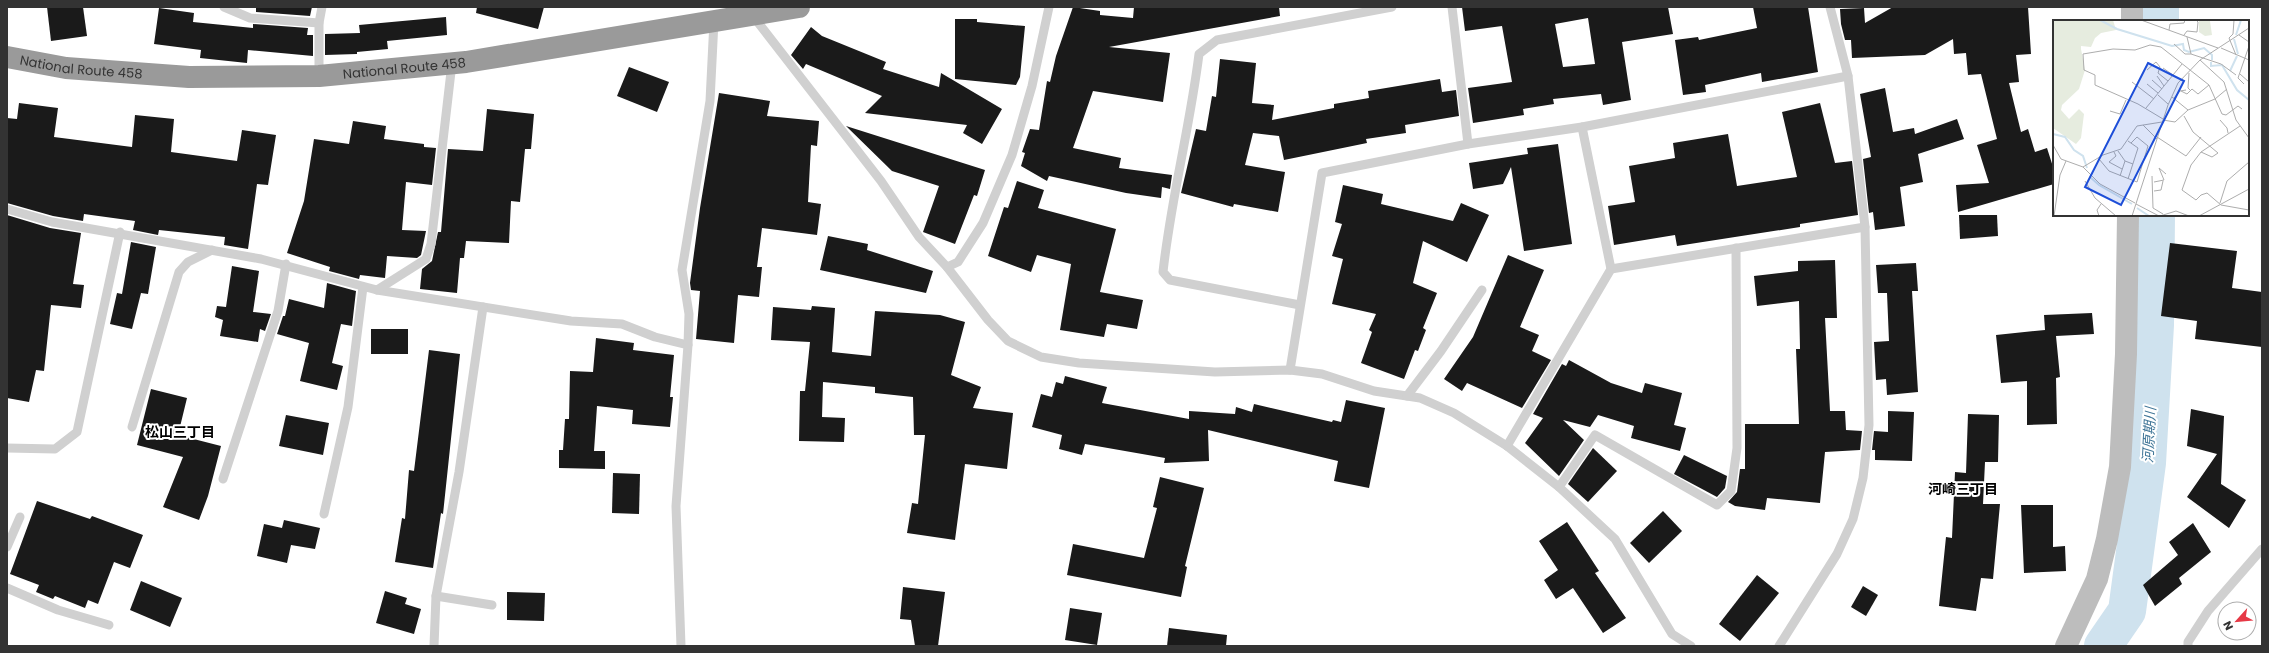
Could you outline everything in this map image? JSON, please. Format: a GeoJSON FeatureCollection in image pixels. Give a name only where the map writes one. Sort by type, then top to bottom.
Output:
{"type":"FeatureCollection","features":[{"type":"Feature","properties":{"kind":"highway","name":"National Route 458"},"geometry":{"type":"LineString","coordinates":[[7,57],[66,68],[189,77],[319,76],[452,63],[732,15],[799,7]]}},
{"type":"Feature","properties":{"kind":"street"},"geometry":{"type":"LineString","coordinates":[[2132,7],[2132,20]]}},
{"type":"Feature","properties":{"kind":"street"},"geometry":{"type":"LineString","coordinates":[[2066,646],[2096,579],[2107,539],[2120,467],[2126,354],[2128,216]]}},
{"type":"Feature","properties":{"kind":"lane"},"geometry":{"type":"LineString","coordinates":[[224,7],[250,18],[319,23]]}},
{"type":"Feature","properties":{"kind":"lane"},"geometry":{"type":"LineString","coordinates":[[319,76],[319,23],[322,7]]}},
{"type":"Feature","properties":{"kind":"lane"},"geometry":{"type":"LineString","coordinates":[[947,267],[958,262],[983,223],[1012,155],[1032,86],[1049,7]]}},
{"type":"Feature","properties":{"kind":"lane"},"geometry":{"type":"LineString","coordinates":[[1300,305],[1170,280],[1162,272],[1169,217],[1195,89],[1199,54],[1217,40],[1392,7]]}},
{"type":"Feature","properties":{"kind":"lane"},"geometry":{"type":"LineString","coordinates":[[1452,7],[1468,144]]}},
{"type":"Feature","properties":{"kind":"lane"},"geometry":{"type":"LineString","coordinates":[[1779,646],[1837,554],[1853,519],[1863,478],[1869,425],[1865,227],[1848,76],[1830,7]]}},
{"type":"Feature","properties":{"kind":"lane"},"geometry":{"type":"LineString","coordinates":[[732,15],[881,182],[919,237],[947,267],[988,320],[1008,341],[1041,356],[1079,363],[1215,372],[1290,370],[1322,374],[1374,390],[1420,398],[1454,413],[1507,446],[1559,487],[1615,539],[1672,634],[1691,646]]}},
{"type":"Feature","properties":{"kind":"lane"},"geometry":{"type":"LineString","coordinates":[[681,646],[676,506],[689,314],[682,270],[710,101],[732,15]]}},
{"type":"Feature","properties":{"kind":"lane"},"geometry":{"type":"LineString","coordinates":[[377,290],[426,259],[431,244],[452,63]]}},
{"type":"Feature","properties":{"kind":"lane"},"geometry":{"type":"LineString","coordinates":[[1290,370],[1322,173],[1468,144],[1582,127],[1848,76]]}},
{"type":"Feature","properties":{"kind":"lane"},"geometry":{"type":"LineString","coordinates":[[1507,446],[1611,269],[1582,127]]}},
{"type":"Feature","properties":{"kind":"lane"},"geometry":{"type":"LineString","coordinates":[[7,209],[52,222],[120,232],[286,264],[377,290],[571,320],[622,324],[655,337],[688,345]]}},
{"type":"Feature","properties":{"kind":"lane"},"geometry":{"type":"LineString","coordinates":[[1611,269],[1865,227]]}},
{"type":"Feature","properties":{"kind":"lane"},"geometry":{"type":"LineString","coordinates":[[7,448],[55,449],[77,432],[120,232]]}},
{"type":"Feature","properties":{"kind":"lane"},"geometry":{"type":"LineString","coordinates":[[1559,487],[1594,434],[1717,505],[1731,491],[1737,448],[1736,248]]}},
{"type":"Feature","properties":{"kind":"lane"},"geometry":{"type":"LineString","coordinates":[[132,427],[180,272],[188,262],[212,250]]}},
{"type":"Feature","properties":{"kind":"lane"},"geometry":{"type":"LineString","coordinates":[[223,479],[278,311],[286,264]]}},
{"type":"Feature","properties":{"kind":"lane"},"geometry":{"type":"LineString","coordinates":[[324,514],[348,407],[363,287]]}},
{"type":"Feature","properties":{"kind":"lane"},"geometry":{"type":"LineString","coordinates":[[1407,396],[1441,351],[1482,290]]}},
{"type":"Feature","properties":{"kind":"lane"},"geometry":{"type":"LineString","coordinates":[[434,646],[436,596],[459,472],[483,306]]}},
{"type":"Feature","properties":{"kind":"lane"},"geometry":{"type":"LineString","coordinates":[[7,546],[20,517]]}},
{"type":"Feature","properties":{"kind":"lane"},"geometry":{"type":"LineString","coordinates":[[2188,646],[2188,642],[2208,611],[2262,549]]}},
{"type":"Feature","properties":{"kind":"lane"},"geometry":{"type":"LineString","coordinates":[[7,588],[58,610],[109,625]]}},
{"type":"Feature","properties":{"kind":"lane"},"geometry":{"type":"LineString","coordinates":[[436,596],[492,605]]}},
{"type":"Feature","properties":{"kind":"building"},"geometry":{"type":"Polygon","coordinates":[[[47,7],[83,7],[87,36],[51,41],[47,7]]]}},
{"type":"Feature","properties":{"kind":"building"},"geometry":{"type":"Polygon","coordinates":[[[256,7],[312,7],[310,16],[256,12],[256,7]]]}},
{"type":"Feature","properties":{"kind":"building"},"geometry":{"type":"Polygon","coordinates":[[[477,7],[544,7],[538,29],[476,13],[477,7]]]}},
{"type":"Feature","properties":{"kind":"building"},"geometry":{"type":"Polygon","coordinates":[[[1073,7],[1100,11],[1100,15],[1133,18],[1134,7],[1279,7],[1280,16],[1109,47],[1170,53],[1163,102],[1093,91],[1073,148],[1121,158],[1119,168],[1172,175],[1170,189],[1162,187],[1161,198],[1126,193],[1049,176],[1047,181],[1021,166],[1025,153],[1022,152],[1030,129],[1039,130],[1047,81],[1050,82],[1056,56],[1073,7]]]}},
{"type":"Feature","properties":{"kind":"building"},"geometry":{"type":"Polygon","coordinates":[[[1462,7],[1668,7],[1673,34],[1622,42],[1631,100],[1603,105],[1601,94],[1553,99],[1554,104],[1523,109],[1524,115],[1473,123],[1468,88],[1512,82],[1502,26],[1465,31],[1462,7]],[[1588,18],[1555,24],[1563,67],[1595,64],[1588,18]]]}},
{"type":"Feature","properties":{"kind":"building"},"geometry":{"type":"Polygon","coordinates":[[[1753,7],[1808,7],[1818,72],[1762,82],[1761,73],[1705,85],[1706,92],[1683,95],[1675,40],[1698,37],[1699,40],[1757,28],[1753,7]]]}},
{"type":"Feature","properties":{"kind":"building"},"geometry":{"type":"Polygon","coordinates":[[[1893,7],[2028,7],[2031,54],[2016,55],[2019,82],[2009,83],[2021,132],[2028,129],[2035,152],[2047,148],[2053,167],[2053,184],[1958,212],[1956,185],[1989,183],[1977,145],[1997,139],[1981,74],[1968,75],[1966,53],[1954,54],[1953,39],[1925,55],[1852,58],[1851,40],[1845,40],[1841,24],[1840,9],[1864,8],[1865,23],[1893,7]]]}},
{"type":"Feature","properties":{"kind":"building"},"geometry":{"type":"Polygon","coordinates":[[[159,8],[194,13],[193,22],[253,28],[253,24],[308,28],[307,35],[313,35],[313,56],[248,50],[247,63],[200,58],[201,50],[154,44],[159,8]]]}},
{"type":"Feature","properties":{"kind":"building"},"geometry":{"type":"Polygon","coordinates":[[[446,17],[447,35],[387,41],[388,49],[357,52],[357,54],[325,55],[325,34],[360,33],[359,25],[446,17]]]}},
{"type":"Feature","properties":{"kind":"building"},"geometry":{"type":"Polygon","coordinates":[[[955,19],[977,19],[977,22],[1025,26],[1020,77],[1016,85],[955,79],[955,19]]]}},
{"type":"Feature","properties":{"kind":"building"},"geometry":{"type":"Polygon","coordinates":[[[811,27],[822,36],[886,62],[883,69],[939,87],[941,73],[1002,109],[982,144],[963,133],[967,125],[865,113],[882,96],[806,64],[803,69],[791,55],[811,27]]]}},
{"type":"Feature","properties":{"kind":"building"},"geometry":{"type":"Polygon","coordinates":[[[1220,59],[1256,63],[1252,103],[1274,105],[1272,120],[1334,108],[1334,104],[1369,98],[1368,91],[1440,79],[1442,92],[1456,90],[1459,116],[1405,125],[1406,133],[1366,139],[1367,143],[1284,160],[1279,136],[1253,133],[1245,165],[1285,172],[1278,212],[1234,204],[1233,207],[1181,193],[1196,129],[1206,131],[1212,96],[1216,97],[1220,59]]]}},
{"type":"Feature","properties":{"kind":"building"},"geometry":{"type":"Polygon","coordinates":[[[629,67],[669,82],[657,112],[617,96],[629,67]]]}},
{"type":"Feature","properties":{"kind":"building"},"geometry":{"type":"Polygon","coordinates":[[[1885,88],[1893,132],[1914,128],[1915,134],[1957,119],[1964,139],[1918,154],[1923,182],[1900,187],[1905,226],[1875,230],[1873,212],[1869,213],[1863,159],[1871,157],[1860,94],[1885,88]]]}},
{"type":"Feature","properties":{"kind":"building"},"geometry":{"type":"Polygon","coordinates":[[[719,93],[770,101],[767,116],[819,121],[817,146],[811,145],[808,202],[821,204],[817,235],[762,228],[757,267],[762,267],[759,297],[738,295],[734,343],[696,339],[700,291],[691,290],[690,283],[700,208],[719,93]]]}},
{"type":"Feature","properties":{"kind":"building"},"geometry":{"type":"Polygon","coordinates":[[[19,103],[58,108],[54,137],[132,147],[135,115],[174,119],[171,152],[237,161],[242,130],[276,135],[268,185],[257,184],[248,249],[224,245],[225,237],[159,230],[158,235],[133,230],[135,221],[84,214],[83,221],[53,216],[7,203],[7,118],[17,119],[19,103]]]}},
{"type":"Feature","properties":{"kind":"building"},"geometry":{"type":"Polygon","coordinates":[[[1820,103],[1835,163],[1852,161],[1858,215],[1800,224],[1800,227],[1677,246],[1675,235],[1614,245],[1608,206],[1635,202],[1629,166],[1675,158],[1673,143],[1728,134],[1737,186],[1797,177],[1782,112],[1820,103]]]}},
{"type":"Feature","properties":{"kind":"building"},"geometry":{"type":"Polygon","coordinates":[[[487,109],[534,114],[531,149],[525,149],[520,202],[511,201],[509,243],[466,241],[464,258],[460,258],[457,293],[420,289],[422,269],[432,261],[438,232],[441,232],[448,149],[483,151],[487,109]]]}},
{"type":"Feature","properties":{"kind":"building"},"geometry":{"type":"Polygon","coordinates":[[[353,121],[386,126],[384,139],[424,144],[424,147],[436,148],[432,185],[406,182],[402,230],[426,231],[421,255],[417,258],[387,256],[385,278],[360,275],[359,279],[329,271],[330,267],[287,253],[304,201],[314,139],[349,144],[353,121]]]}},
{"type":"Feature","properties":{"kind":"building"},"geometry":{"type":"Polygon","coordinates":[[[846,126],[985,170],[977,196],[974,195],[955,244],[923,232],[939,186],[892,171],[846,126]]]}},
{"type":"Feature","properties":{"kind":"building"},"geometry":{"type":"Polygon","coordinates":[[[1558,144],[1572,244],[1524,251],[1511,167],[1503,184],[1473,189],[1469,163],[1528,154],[1527,148],[1558,144]]]}},
{"type":"Feature","properties":{"kind":"building"},"geometry":{"type":"Polygon","coordinates":[[[1017,181],[1044,190],[1038,208],[1116,229],[1100,292],[1143,300],[1137,329],[1107,324],[1104,337],[1060,330],[1071,264],[1037,255],[1031,272],[988,256],[1004,207],[1008,208],[1017,181]]]}},
{"type":"Feature","properties":{"kind":"building"},"geometry":{"type":"Polygon","coordinates":[[[1343,185],[1383,194],[1381,204],[1453,221],[1461,203],[1489,215],[1467,262],[1423,241],[1413,283],[1437,293],[1423,328],[1426,330],[1418,351],[1415,350],[1404,379],[1361,363],[1372,332],[1369,330],[1376,314],[1332,304],[1343,259],[1332,256],[1342,224],[1335,222],[1343,185]]]}},
{"type":"Feature","properties":{"kind":"building"},"geometry":{"type":"Polygon","coordinates":[[[7,215],[50,228],[81,233],[73,284],[84,285],[81,308],[51,305],[44,371],[36,370],[29,402],[7,398],[7,215]]]}},
{"type":"Feature","properties":{"kind":"building"},"geometry":{"type":"Polygon","coordinates":[[[1959,215],[1997,215],[1998,236],[1960,239],[1959,215]]]}},
{"type":"Feature","properties":{"kind":"building"},"geometry":{"type":"Polygon","coordinates":[[[828,236],[868,244],[867,250],[933,271],[926,293],[820,270],[828,236]]]}},
{"type":"Feature","properties":{"kind":"building"},"geometry":{"type":"Polygon","coordinates":[[[131,242],[156,247],[148,294],[141,293],[132,329],[110,324],[117,293],[122,294],[131,242]]]}},
{"type":"Feature","properties":{"kind":"building"},"geometry":{"type":"Polygon","coordinates":[[[2170,243],[2237,251],[2232,288],[2262,292],[2262,347],[2195,339],[2197,321],[2161,316],[2170,243]]]}},
{"type":"Feature","properties":{"kind":"building"},"geometry":{"type":"Polygon","coordinates":[[[1508,255],[1544,270],[1520,327],[1539,335],[1532,351],[1551,360],[1522,408],[1467,383],[1462,391],[1444,379],[1473,337],[1508,255]]]}},
{"type":"Feature","properties":{"kind":"building"},"geometry":{"type":"Polygon","coordinates":[[[1835,260],[1837,318],[1825,318],[1830,411],[1845,411],[1846,430],[1862,431],[1860,450],[1825,452],[1820,503],[1767,498],[1765,510],[1735,506],[1728,502],[1737,492],[1740,469],[1745,469],[1745,424],[1799,424],[1796,349],[1800,349],[1799,301],[1757,306],[1754,276],[1798,271],[1798,261],[1835,260]]]}},
{"type":"Feature","properties":{"kind":"building"},"geometry":{"type":"Polygon","coordinates":[[[1916,263],[1918,291],[1912,291],[1918,392],[1887,395],[1886,379],[1876,380],[1874,342],[1889,341],[1887,293],[1878,293],[1876,265],[1916,263]]]}},
{"type":"Feature","properties":{"kind":"building"},"geometry":{"type":"Polygon","coordinates":[[[232,266],[259,271],[253,312],[271,314],[265,331],[260,329],[258,342],[220,336],[223,320],[215,317],[217,306],[226,307],[232,266]]]}},
{"type":"Feature","properties":{"kind":"building"},"geometry":{"type":"Polygon","coordinates":[[[327,283],[356,291],[352,326],[341,324],[332,363],[343,366],[337,390],[300,381],[309,343],[277,334],[283,316],[285,316],[289,299],[324,308],[327,283]]]}},
{"type":"Feature","properties":{"kind":"building"},"geometry":{"type":"Polygon","coordinates":[[[812,306],[835,308],[832,352],[871,356],[875,311],[940,315],[965,322],[951,375],[981,387],[973,408],[1013,413],[1007,469],[965,464],[955,540],[907,533],[912,503],[918,504],[925,435],[914,435],[913,397],[875,393],[875,387],[823,382],[822,417],[845,418],[844,442],[799,441],[800,391],[805,391],[810,342],[771,340],[773,307],[811,310],[812,306]]]}},
{"type":"Feature","properties":{"kind":"building"},"geometry":{"type":"Polygon","coordinates":[[[2092,313],[2094,334],[2056,336],[2060,377],[2056,378],[2057,424],[2027,425],[2027,381],[2001,383],[1996,335],[2045,330],[2044,315],[2092,313]]]}},
{"type":"Feature","properties":{"kind":"building"},"geometry":{"type":"Polygon","coordinates":[[[371,329],[408,329],[408,354],[371,354],[371,329]]]}},
{"type":"Feature","properties":{"kind":"building"},"geometry":{"type":"Polygon","coordinates":[[[596,338],[634,343],[633,350],[674,355],[670,397],[673,397],[670,427],[632,424],[633,410],[597,406],[594,451],[605,451],[605,469],[559,468],[559,450],[563,450],[565,419],[569,419],[570,371],[593,372],[596,338]]]}},
{"type":"Feature","properties":{"kind":"building"},"geometry":{"type":"Polygon","coordinates":[[[429,350],[460,354],[443,514],[441,513],[433,568],[395,562],[402,518],[405,519],[409,470],[414,471],[429,350]]]}},
{"type":"Feature","properties":{"kind":"building"},"geometry":{"type":"Polygon","coordinates":[[[1569,360],[1611,383],[1642,393],[1645,383],[1682,393],[1674,425],[1686,428],[1680,451],[1631,438],[1634,426],[1598,415],[1590,427],[1563,420],[1584,440],[1559,476],[1525,443],[1543,418],[1533,414],[1562,364],[1566,366],[1569,360]]]}},
{"type":"Feature","properties":{"kind":"building"},"geometry":{"type":"Polygon","coordinates":[[[1065,376],[1107,387],[1102,403],[1189,419],[1189,411],[1235,414],[1236,407],[1252,412],[1254,404],[1332,422],[1333,420],[1341,422],[1346,400],[1385,408],[1369,488],[1334,481],[1338,461],[1208,430],[1209,461],[1164,463],[1165,458],[1085,444],[1082,455],[1059,449],[1062,435],[1032,427],[1041,394],[1052,397],[1056,382],[1063,384],[1065,376]]]}},
{"type":"Feature","properties":{"kind":"building"},"geometry":{"type":"Polygon","coordinates":[[[151,389],[187,398],[178,435],[221,446],[208,496],[199,520],[163,507],[183,457],[137,445],[151,389]]]}},
{"type":"Feature","properties":{"kind":"building"},"geometry":{"type":"Polygon","coordinates":[[[2191,409],[2224,416],[2221,484],[2246,500],[2229,528],[2187,497],[2217,454],[2187,446],[2191,409]]]}},
{"type":"Feature","properties":{"kind":"building"},"geometry":{"type":"Polygon","coordinates":[[[1888,411],[1914,412],[1912,461],[1875,460],[1875,450],[1872,450],[1874,431],[1888,432],[1888,411]]]}},
{"type":"Feature","properties":{"kind":"building"},"geometry":{"type":"Polygon","coordinates":[[[1968,414],[1999,415],[1998,462],[1985,462],[1983,504],[2000,504],[1993,579],[1981,578],[1976,611],[1939,606],[1946,537],[1952,538],[1955,472],[1966,473],[1968,414]]]}},
{"type":"Feature","properties":{"kind":"building"},"geometry":{"type":"Polygon","coordinates":[[[286,415],[329,423],[323,455],[279,446],[286,415]]]}},
{"type":"Feature","properties":{"kind":"building"},"geometry":{"type":"Polygon","coordinates":[[[1593,448],[1617,471],[1588,502],[1568,484],[1593,448]]]}},
{"type":"Feature","properties":{"kind":"building"},"geometry":{"type":"Polygon","coordinates":[[[1684,455],[1727,476],[1725,488],[1717,497],[1674,474],[1684,455]]]}},
{"type":"Feature","properties":{"kind":"building"},"geometry":{"type":"Polygon","coordinates":[[[613,473],[640,474],[639,514],[612,513],[613,473]]]}},
{"type":"Feature","properties":{"kind":"building"},"geometry":{"type":"Polygon","coordinates":[[[1160,477],[1204,488],[1185,566],[1187,567],[1181,597],[1067,575],[1073,544],[1144,558],[1157,508],[1153,507],[1160,477]]]}},
{"type":"Feature","properties":{"kind":"building"},"geometry":{"type":"Polygon","coordinates":[[[37,501],[90,519],[92,516],[143,535],[130,568],[114,562],[98,604],[88,600],[85,608],[55,596],[53,599],[36,592],[39,585],[10,574],[37,501]]]}},
{"type":"Feature","properties":{"kind":"building"},"geometry":{"type":"Polygon","coordinates":[[[2021,505],[2053,505],[2053,547],[2065,546],[2066,571],[2024,573],[2021,505]]]}},
{"type":"Feature","properties":{"kind":"building"},"geometry":{"type":"Polygon","coordinates":[[[1663,511],[1682,531],[1649,563],[1630,543],[1663,511]]]}},
{"type":"Feature","properties":{"kind":"building"},"geometry":{"type":"Polygon","coordinates":[[[284,520],[320,528],[315,549],[291,545],[287,563],[257,556],[264,524],[282,528],[284,520]]]}},
{"type":"Feature","properties":{"kind":"building"},"geometry":{"type":"Polygon","coordinates":[[[1567,522],[1599,571],[1595,573],[1626,618],[1603,633],[1573,588],[1556,599],[1544,580],[1558,570],[1539,541],[1567,522]]]}},
{"type":"Feature","properties":{"kind":"building"},"geometry":{"type":"Polygon","coordinates":[[[2193,523],[2211,552],[2179,578],[2182,584],[2155,606],[2143,585],[2178,555],[2169,542],[2193,523]]]}},
{"type":"Feature","properties":{"kind":"building"},"geometry":{"type":"Polygon","coordinates":[[[1757,575],[1779,593],[1740,641],[1719,624],[1757,575]]]}},
{"type":"Feature","properties":{"kind":"building"},"geometry":{"type":"Polygon","coordinates":[[[141,581],[182,598],[170,627],[130,610],[141,581]]]}},
{"type":"Feature","properties":{"kind":"building"},"geometry":{"type":"Polygon","coordinates":[[[1863,586],[1878,595],[1866,616],[1851,607],[1863,586]]]}},
{"type":"Feature","properties":{"kind":"building"},"geometry":{"type":"Polygon","coordinates":[[[903,587],[945,592],[938,646],[915,646],[911,620],[900,619],[903,587]]]}},
{"type":"Feature","properties":{"kind":"building"},"geometry":{"type":"Polygon","coordinates":[[[385,591],[407,598],[405,604],[421,609],[414,634],[376,623],[385,591]]]}},
{"type":"Feature","properties":{"kind":"building"},"geometry":{"type":"Polygon","coordinates":[[[507,592],[545,593],[544,621],[507,620],[507,592]]]}},
{"type":"Feature","properties":{"kind":"building"},"geometry":{"type":"Polygon","coordinates":[[[1070,608],[1102,613],[1097,645],[1065,640],[1070,608]]]}},
{"type":"Feature","properties":{"kind":"building"},"geometry":{"type":"Polygon","coordinates":[[[1169,628],[1227,635],[1226,646],[1167,646],[1169,628]]]}},
{"type":"Feature","properties":{"kind":"waterway","name":"河原期川"},"geometry":{"type":"LineString","coordinates":[[2160,7],[2160,20]]}},
{"type":"Feature","properties":{"kind":"waterway","name":"河原期川"},"geometry":{"type":"LineString","coordinates":[[2103,646],[2127,611],[2147,463],[2155,325],[2156,216]]}},
{"type":"Feature","properties":{"kind":"district","name":"松山三丁目"},"geometry":{"type":"Point","coordinates":[180,432]}},
{"type":"Feature","properties":{"kind":"district","name":"河崎三丁目"},"geometry":{"type":"Point","coordinates":[1963,489]}}]}
